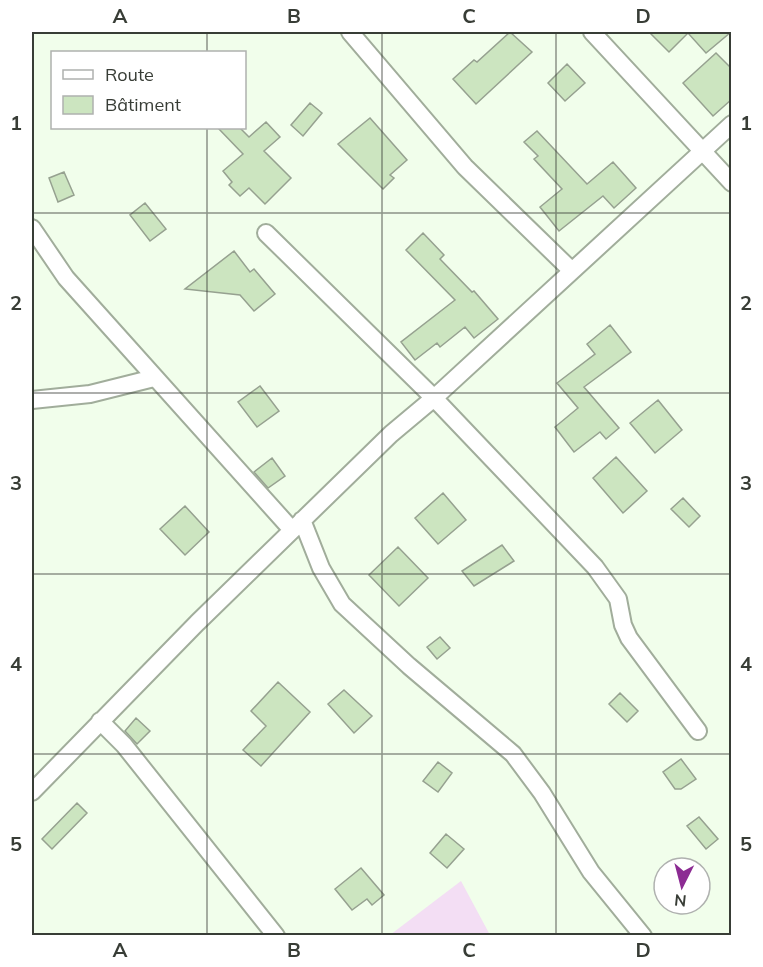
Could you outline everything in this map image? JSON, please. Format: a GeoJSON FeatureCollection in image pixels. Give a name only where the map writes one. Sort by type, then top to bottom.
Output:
{"type":"FeatureCollection","features":[{"type":"Feature","properties":{"kind":"street"},"geometry":{"type":"LineString","coordinates":[[350,32],[465,167],[572,271]]}},
{"type":"Feature","properties":{"kind":"street"},"geometry":{"type":"LineString","coordinates":[[592,32],[732,183]]}},
{"type":"Feature","properties":{"kind":"street"},"geometry":{"type":"LineString","coordinates":[[32,792],[100,721],[391,434],[434,398],[732,124]]}},
{"type":"Feature","properties":{"kind":"street"},"geometry":{"type":"LineString","coordinates":[[32,228],[66,278],[154,378],[297,525],[342,604],[409,666],[513,754],[542,793],[591,872],[643,936]]}},
{"type":"Feature","properties":{"kind":"street"},"geometry":{"type":"LineString","coordinates":[[266,233],[434,398],[611,585],[618,599],[623,625],[629,638],[698,731]]}},
{"type":"Feature","properties":{"kind":"street"},"geometry":{"type":"LineString","coordinates":[[32,400],[90,394],[154,378]]}},
{"type":"Feature","properties":{"kind":"street"},"geometry":{"type":"LineString","coordinates":[[100,721],[124,745],[276,936]]}},
{"type":"Feature","properties":{"kind":"shaded area"},"geometry":{"type":"Polygon","coordinates":[[[461,881],[490,935],[390,935],[461,881]]]}},
{"type":"Feature","properties":{"kind":"building"},"geometry":{"type":"Polygon","coordinates":[[[510,32],[532,52],[476,104],[453,79],[474,60],[477,62],[510,32]]]}},
{"type":"Feature","properties":{"kind":"building"},"geometry":{"type":"Polygon","coordinates":[[[649,32],[731,32],[706,53],[688,33],[669,52],[649,32]]]}},
{"type":"Feature","properties":{"kind":"building"},"geometry":{"type":"Polygon","coordinates":[[[716,53],[732,69],[732,99],[713,116],[683,83],[716,53]]]}},
{"type":"Feature","properties":{"kind":"building"},"geometry":{"type":"Polygon","coordinates":[[[567,64],[585,83],[565,101],[548,83],[567,64]]]}},
{"type":"Feature","properties":{"kind":"building"},"geometry":{"type":"Polygon","coordinates":[[[310,103],[322,113],[303,136],[291,125],[310,103]]]}},
{"type":"Feature","properties":{"kind":"building"},"geometry":{"type":"Polygon","coordinates":[[[370,118],[407,160],[390,175],[394,178],[383,189],[338,144],[370,118]]]}},
{"type":"Feature","properties":{"kind":"building"},"geometry":{"type":"Polygon","coordinates":[[[266,122],[280,137],[264,151],[291,178],[265,204],[249,188],[240,196],[229,185],[232,182],[223,171],[243,154],[219,129],[241,129],[249,137],[266,122]]]}},
{"type":"Feature","properties":{"kind":"building"},"geometry":{"type":"Polygon","coordinates":[[[537,131],[587,184],[613,162],[636,188],[614,208],[603,196],[559,231],[540,207],[562,189],[534,159],[538,156],[524,142],[537,131]]]}},
{"type":"Feature","properties":{"kind":"building"},"geometry":{"type":"Polygon","coordinates":[[[64,172],[74,195],[58,202],[49,178],[64,172]]]}},
{"type":"Feature","properties":{"kind":"building"},"geometry":{"type":"Polygon","coordinates":[[[145,203],[166,229],[150,241],[130,215],[145,203]]]}},
{"type":"Feature","properties":{"kind":"building"},"geometry":{"type":"Polygon","coordinates":[[[423,233],[444,255],[440,259],[472,292],[474,291],[498,319],[474,338],[465,327],[440,347],[437,343],[415,360],[401,342],[455,300],[406,250],[423,233]]]}},
{"type":"Feature","properties":{"kind":"building"},"geometry":{"type":"Polygon","coordinates":[[[234,251],[250,272],[254,269],[275,294],[254,311],[240,295],[185,289],[234,251]]]}},
{"type":"Feature","properties":{"kind":"building"},"geometry":{"type":"Polygon","coordinates":[[[610,325],[631,352],[584,387],[619,428],[606,439],[600,432],[574,452],[555,427],[578,408],[557,383],[595,354],[587,344],[610,325]]]}},
{"type":"Feature","properties":{"kind":"building"},"geometry":{"type":"Polygon","coordinates":[[[260,386],[279,411],[257,427],[238,402],[260,386]]]}},
{"type":"Feature","properties":{"kind":"building"},"geometry":{"type":"Polygon","coordinates":[[[658,400],[682,430],[655,453],[630,423],[658,400]]]}},
{"type":"Feature","properties":{"kind":"building"},"geometry":{"type":"Polygon","coordinates":[[[616,457],[647,491],[623,513],[593,478],[616,457]]]}},
{"type":"Feature","properties":{"kind":"building"},"geometry":{"type":"Polygon","coordinates":[[[272,458],[285,476],[268,488],[254,472],[272,458]]]}},
{"type":"Feature","properties":{"kind":"building"},"geometry":{"type":"Polygon","coordinates":[[[443,493],[466,520],[438,544],[415,518],[443,493]]]}},
{"type":"Feature","properties":{"kind":"building"},"geometry":{"type":"Polygon","coordinates":[[[683,498],[700,516],[689,527],[671,509],[683,498]]]}},
{"type":"Feature","properties":{"kind":"building"},"geometry":{"type":"Polygon","coordinates":[[[185,506],[209,532],[185,555],[160,529],[185,506]]]}},
{"type":"Feature","properties":{"kind":"building"},"geometry":{"type":"Polygon","coordinates":[[[502,545],[514,561],[474,586],[462,571],[502,545]]]}},
{"type":"Feature","properties":{"kind":"building"},"geometry":{"type":"Polygon","coordinates":[[[398,547],[428,578],[399,606],[369,575],[398,547]]]}},
{"type":"Feature","properties":{"kind":"building"},"geometry":{"type":"Polygon","coordinates":[[[440,637],[450,648],[437,659],[427,647],[440,637]]]}},
{"type":"Feature","properties":{"kind":"building"},"geometry":{"type":"Polygon","coordinates":[[[278,682],[310,712],[261,766],[243,750],[266,726],[251,711],[278,682]]]}},
{"type":"Feature","properties":{"kind":"building"},"geometry":{"type":"Polygon","coordinates":[[[344,690],[372,716],[354,733],[328,704],[344,690]]]}},
{"type":"Feature","properties":{"kind":"building"},"geometry":{"type":"Polygon","coordinates":[[[620,693],[638,711],[627,722],[609,704],[620,693]]]}},
{"type":"Feature","properties":{"kind":"building"},"geometry":{"type":"Polygon","coordinates":[[[136,718],[150,731],[137,744],[125,731],[136,718]]]}},
{"type":"Feature","properties":{"kind":"building"},"geometry":{"type":"Polygon","coordinates":[[[681,759],[696,779],[681,789],[675,789],[663,772],[681,759]]]}},
{"type":"Feature","properties":{"kind":"building"},"geometry":{"type":"Polygon","coordinates":[[[438,762],[452,773],[438,792],[423,781],[438,762]]]}},
{"type":"Feature","properties":{"kind":"building"},"geometry":{"type":"Polygon","coordinates":[[[77,803],[87,813],[52,849],[42,839],[77,803]]]}},
{"type":"Feature","properties":{"kind":"building"},"geometry":{"type":"Polygon","coordinates":[[[699,817],[718,839],[706,849],[687,826],[699,817]]]}},
{"type":"Feature","properties":{"kind":"building"},"geometry":{"type":"Polygon","coordinates":[[[446,834],[464,849],[447,868],[430,853],[446,834]]]}},
{"type":"Feature","properties":{"kind":"building"},"geometry":{"type":"Polygon","coordinates":[[[361,868],[384,895],[372,905],[367,899],[352,910],[335,889],[361,868]]]}}]}
